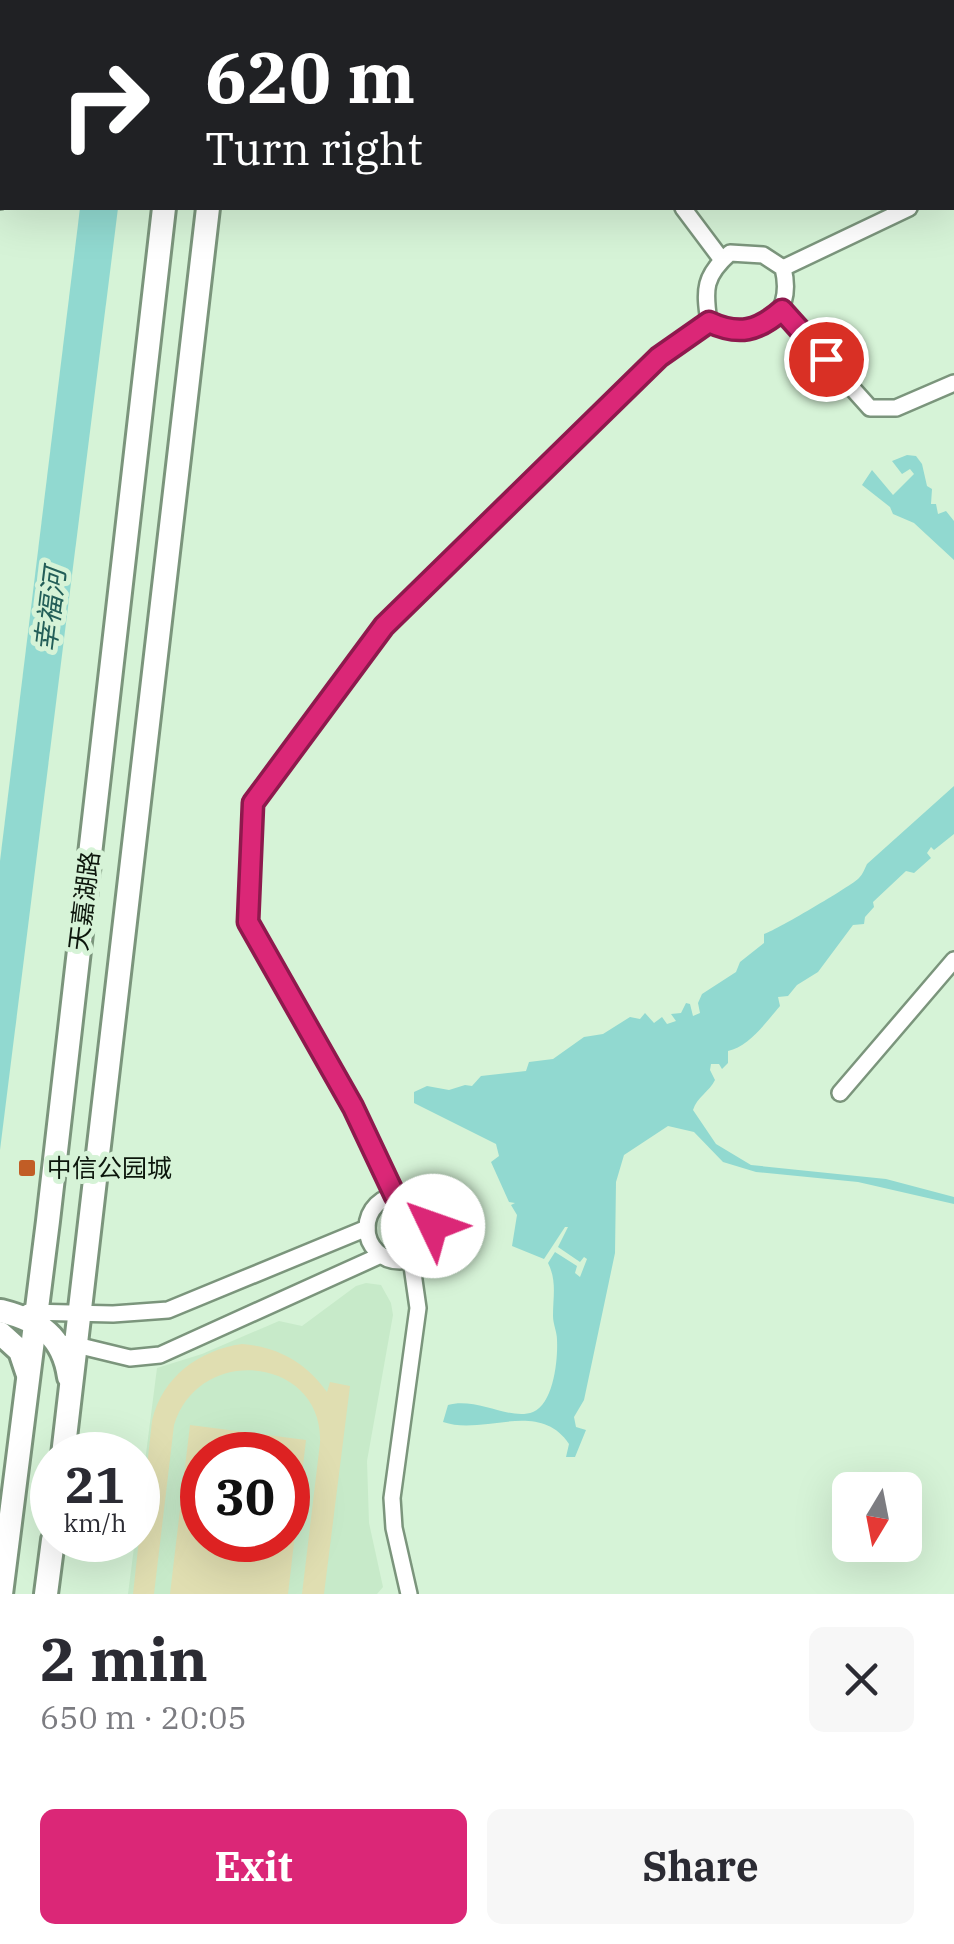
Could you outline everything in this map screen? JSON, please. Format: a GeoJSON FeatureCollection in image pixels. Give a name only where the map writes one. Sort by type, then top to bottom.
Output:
{"type":"FeatureCollection","features":[{"type":"Feature","properties":{"kind":"street","name":"天嘉湖路"},"geometry":{"type":"LineString","coordinates":[[1,1594],[164,210]]}},
{"type":"Feature","properties":{"kind":"street","name":"天嘉湖路"},"geometry":{"type":"LineString","coordinates":[[67,1343],[81,1313],[208,210]]}},
{"type":"Feature","properties":{"kind":"street"},"geometry":{"type":"LineString","coordinates":[[684,210],[722,260]]}},
{"type":"Feature","properties":{"kind":"street"},"geometry":{"type":"LineString","coordinates":[[783,268],[904,210]]}},
{"type":"Feature","properties":{"kind":"street"},"geometry":{"type":"LineString","coordinates":[[730,253],[763,255],[783,268],[788,288],[782,310],[766,324],[746,332],[709,322],[705,295],[712,269],[730,253]]}},
{"type":"Feature","properties":{"kind":"street"},"geometry":{"type":"LineString","coordinates":[[782,310],[870,408],[896,408],[954,383]]}},
{"type":"Feature","properties":{"kind":"street"},"geometry":{"type":"LineString","coordinates":[[395,1196],[353,1107],[248,922],[253,803],[384,626],[659,357],[709,322]]}},
{"type":"Feature","properties":{"kind":"street"},"geometry":{"type":"LineString","coordinates":[[840,1093],[954,960]]}},
{"type":"Feature","properties":{"kind":"street"},"geometry":{"type":"LineString","coordinates":[[395,1196],[416,1199],[430,1215],[433,1226],[428,1246],[400,1261],[380,1255],[373,1248],[367,1228],[372,1210],[395,1196]]}},
{"type":"Feature","properties":{"kind":"street"},"geometry":{"type":"LineString","coordinates":[[0,1322],[35,1324],[81,1313],[168,1310],[367,1228]]}},
{"type":"Feature","properties":{"kind":"street"},"geometry":{"type":"LineString","coordinates":[[35,1324],[67,1343],[130,1358],[160,1355],[380,1255]]}},
{"type":"Feature","properties":{"kind":"street"},"geometry":{"type":"LineString","coordinates":[[409,1594],[394,1528],[392,1498],[416,1340],[418,1308],[410,1259]]}},
{"type":"Feature","properties":{"kind":"street"},"geometry":{"type":"LineString","coordinates":[[0,1322],[20,1351],[28,1380]]}},
{"type":"Feature","properties":{"kind":"street"},"geometry":{"type":"LineString","coordinates":[[67,1343],[71,1396],[67,1432]]}},
{"type":"Feature","properties":{"kind":"street"},"geometry":{"type":"LineString","coordinates":[[46,1594],[50,1562]]}},
{"type":"Feature","properties":{"kind":"shaded area"},"geometry":{"type":"Polygon","coordinates":[[[366,1283],[381,1285],[391,1303],[393,1315],[367,1461],[369,1523],[383,1587],[377,1594],[128,1594],[132,1562],[160,1562],[160,1432],[149,1432],[157,1368],[202,1354],[279,1321],[302,1326],[356,1286],[366,1283]]]}},
{"type":"Feature","properties":{"kind":"shaded area"},"geometry":{"type":"Polygon","coordinates":[[[242,1344],[290,1358],[327,1392],[330,1382],[350,1386],[324,1594],[302,1594],[306,1562],[310,1562],[320,1443],[316,1414],[303,1393],[282,1378],[258,1371],[233,1372],[208,1381],[188,1398],[174,1425],[160,1543],[160,1432],[151,1432],[157,1405],[185,1368],[226,1347],[242,1344]]]}},
{"type":"Feature","properties":{"kind":"shaded area"},"geometry":{"type":"Polygon","coordinates":[[[190,1425],[244,1432],[189,1432],[190,1425]]]}},
{"type":"Feature","properties":{"kind":"shaded area"},"geometry":{"type":"Polygon","coordinates":[[[180,1510],[180,1562],[292,1562],[288,1594],[170,1594],[180,1510]]]}},
{"type":"Feature","properties":{"kind":"shaded area"},"geometry":{"type":"Polygon","coordinates":[[[137,1562],[158,1562],[154,1594],[133,1594],[137,1562]]]}},
{"type":"Feature","properties":{"kind":"water","name":"幸福河"},"geometry":{"type":"Polygon","coordinates":[[[80,210],[118,210],[0,1150],[0,861],[80,210]]]}},
{"type":"Feature","properties":{"kind":"water"},"geometry":{"type":"Polygon","coordinates":[[[916,456],[922,464],[927,486],[932,489],[931,504],[936,504],[938,514],[946,511],[954,521],[954,560],[914,523],[893,514],[890,507],[862,485],[872,470],[893,495],[914,474],[910,469],[902,474],[892,461],[916,456]]]}},
{"type":"Feature","properties":{"kind":"water"},"geometry":{"type":"Polygon","coordinates":[[[954,786],[954,834],[934,850],[931,847],[927,853],[931,858],[914,873],[906,871],[873,902],[864,924],[853,925],[818,972],[788,996],[778,997],[780,1006],[750,1039],[728,1051],[728,1063],[722,1069],[719,1064],[711,1064],[715,1080],[693,1110],[716,1144],[751,1165],[886,1179],[954,1197],[954,1204],[858,1182],[756,1172],[723,1162],[694,1132],[668,1126],[624,1155],[616,1182],[615,1253],[584,1400],[574,1417],[576,1427],[586,1430],[575,1457],[566,1457],[569,1444],[557,1431],[542,1424],[443,1422],[448,1405],[459,1403],[514,1414],[533,1412],[540,1407],[550,1390],[557,1358],[554,1282],[548,1263],[555,1252],[577,1266],[575,1273],[580,1277],[587,1259],[584,1257],[580,1262],[558,1247],[568,1227],[544,1259],[512,1246],[517,1215],[511,1205],[515,1203],[509,1202],[491,1162],[499,1156],[496,1144],[414,1103],[414,1092],[427,1086],[449,1090],[472,1086],[481,1076],[526,1071],[529,1062],[553,1059],[584,1037],[603,1034],[630,1017],[640,1019],[645,1013],[654,1023],[662,1017],[667,1024],[676,1021],[671,1014],[681,1013],[686,1003],[690,1004],[693,1016],[700,1013],[698,1003],[702,994],[736,972],[740,962],[764,943],[764,934],[853,882],[867,864],[954,786]]]}},
{"type":"Feature","properties":{"kind":"place","name":"中信公园城"},"geometry":{"type":"Point","coordinates":[27,1168]}},
{"type":"Feature","properties":{"kind":"route"},"geometry":{"type":"LineString","coordinates":[[433,1226],[430,1215],[416,1199],[395,1196],[353,1107],[248,922],[253,803],[384,626],[659,357],[709,322],[746,332],[766,324],[782,310],[826,359]]}}]}
